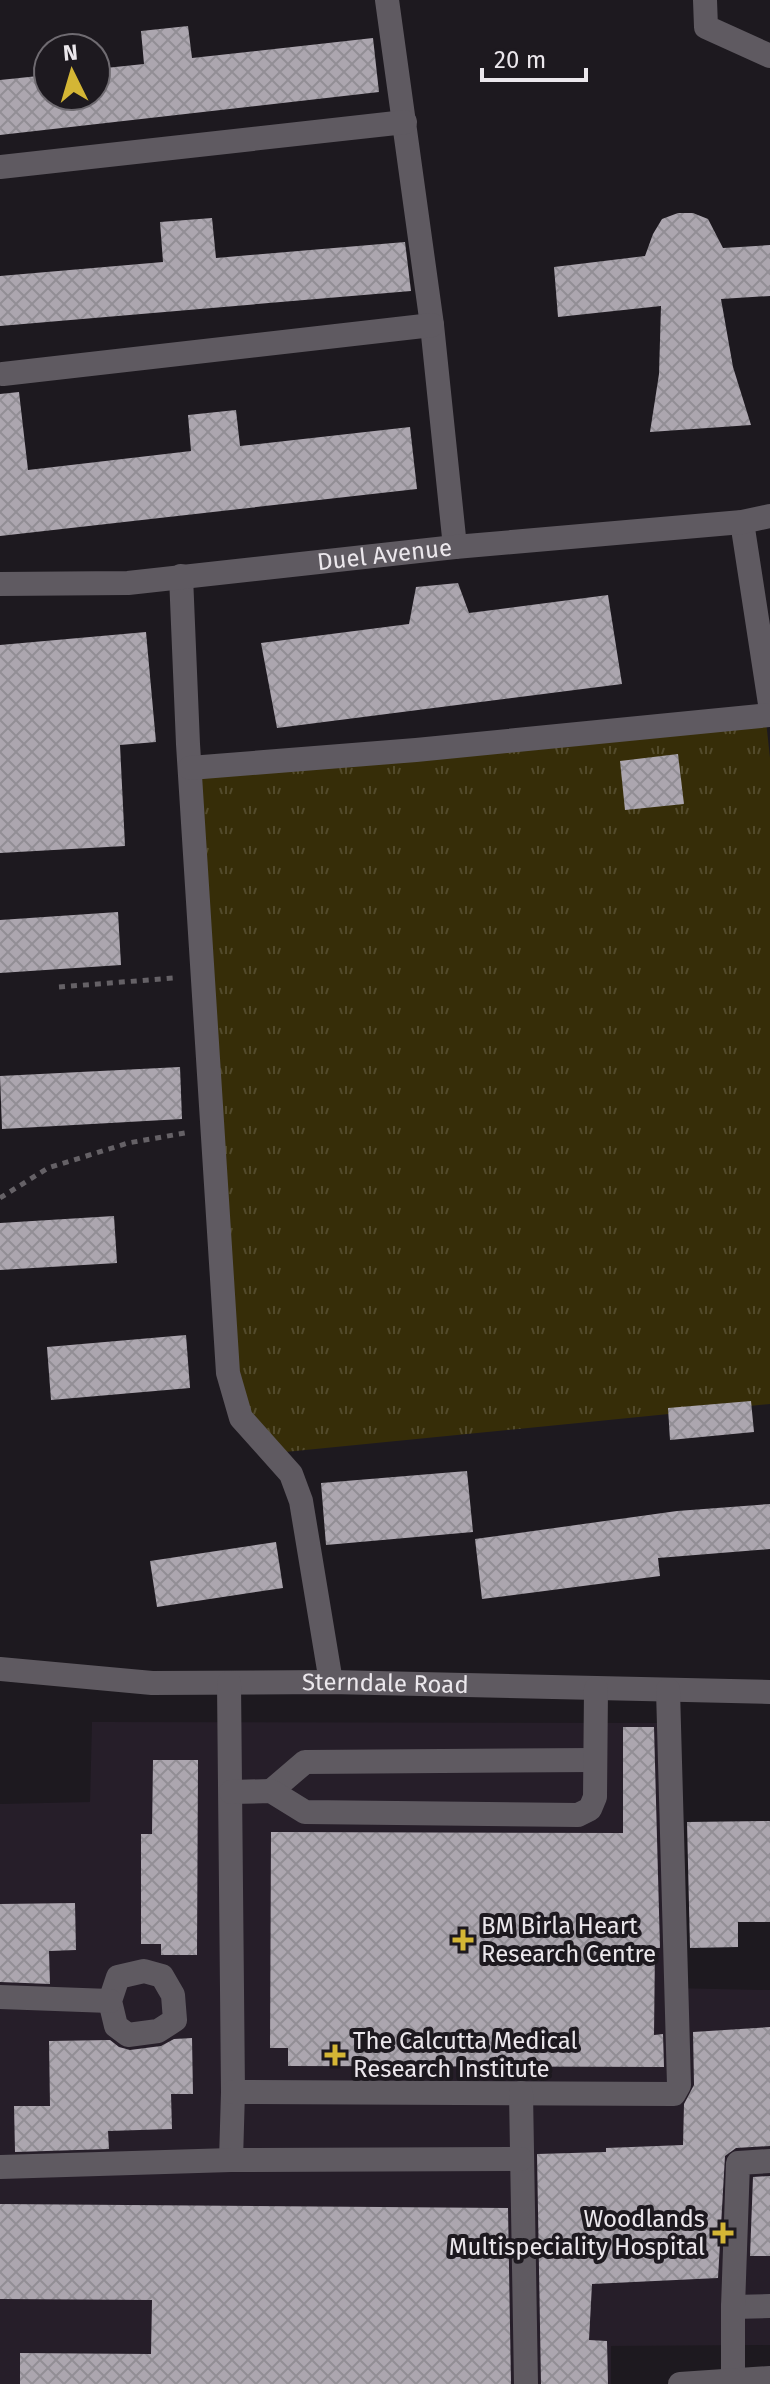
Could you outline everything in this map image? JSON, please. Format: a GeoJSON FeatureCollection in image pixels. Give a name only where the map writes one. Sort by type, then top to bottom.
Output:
{"type":"FeatureCollection","features":[{"type":"Feature","properties":{"kind":"street"},"geometry":{"type":"LineString","coordinates":[[387,0],[432,325],[455,547]]}},
{"type":"Feature","properties":{"kind":"street"},"geometry":{"type":"LineString","coordinates":[[705,0],[706,27],[770,56]]}},
{"type":"Feature","properties":{"kind":"street"},"geometry":{"type":"LineString","coordinates":[[0,167],[405,122]]}},
{"type":"Feature","properties":{"kind":"street"},"geometry":{"type":"LineString","coordinates":[[3,374],[432,325]]}},
{"type":"Feature","properties":{"kind":"street","name":"Duel Avenue"},"geometry":{"type":"LineString","coordinates":[[0,584],[128,583],[455,547],[742,522],[770,516]]}},
{"type":"Feature","properties":{"kind":"street"},"geometry":{"type":"LineString","coordinates":[[742,522],[770,704]]}},
{"type":"Feature","properties":{"kind":"street"},"geometry":{"type":"LineString","coordinates":[[181,576],[228,1373],[241,1418],[291,1474],[301,1501],[331,1682]]}},
{"type":"Feature","properties":{"kind":"street"},"geometry":{"type":"LineString","coordinates":[[190,768],[416,750],[770,715]]}},
{"type":"Feature","properties":{"kind":"street","name":"Sterndale Road"},"geometry":{"type":"LineString","coordinates":[[0,1669],[152,1683],[331,1682],[770,1692]]}},
{"type":"Feature","properties":{"kind":"street"},"geometry":{"type":"LineString","coordinates":[[229,1683],[231,2160]]}},
{"type":"Feature","properties":{"kind":"street"},"geometry":{"type":"LineString","coordinates":[[231,1792],[271,1791],[305,1812],[578,1815],[590,1809],[595,1797],[596,1689]]}},
{"type":"Feature","properties":{"kind":"street"},"geometry":{"type":"LineString","coordinates":[[233,2092],[674,2094],[678,2090],[668,1690]]}},
{"type":"Feature","properties":{"kind":"street"},"geometry":{"type":"LineString","coordinates":[[271,1791],[305,1762],[594,1760]]}},
{"type":"Feature","properties":{"kind":"street"},"geometry":{"type":"LineString","coordinates":[[0,1997],[110,2001]]}},
{"type":"Feature","properties":{"kind":"street"},"geometry":{"type":"LineString","coordinates":[[521,2093],[526,2384]]}},
{"type":"Feature","properties":{"kind":"street"},"geometry":{"type":"LineString","coordinates":[[0,2167],[231,2160],[521,2159]]}},
{"type":"Feature","properties":{"kind":"street"},"geometry":{"type":"LineString","coordinates":[[733,2379],[738,2163],[770,2161]]}},
{"type":"Feature","properties":{"kind":"street"},"geometry":{"type":"LineString","coordinates":[[733,2307],[770,2306]]}},
{"type":"Feature","properties":{"kind":"street"},"geometry":{"type":"LineString","coordinates":[[680,2384],[770,2378]]}},
{"type":"Feature","properties":{"kind":"path"},"geometry":{"type":"LineString","coordinates":[[59,987],[203,976]]}},
{"type":"Feature","properties":{"kind":"path"},"geometry":{"type":"LineString","coordinates":[[0,1198],[48,1168],[128,1143],[212,1129]]}},
{"type":"Feature","properties":{"kind":"shaded area","name":"The Calcutta Medical Research Institute"},"geometry":{"type":"Polygon","coordinates":[[[92,1722],[678,1723],[672,1988],[770,1990],[770,2345],[611,2346],[611,2384],[0,2384],[0,1804],[90,1802],[92,1722]]]}},
{"type":"Feature","properties":{"kind":"green space"},"geometry":{"type":"Polygon","coordinates":[[[766,721],[770,758],[770,1404],[285,1452],[246,1406],[236,1372],[197,774],[766,721]]]}},
{"type":"Feature","properties":{"kind":"building"},"geometry":{"type":"Polygon","coordinates":[[[188,26],[192,58],[373,38],[379,92],[0,135],[0,80],[32,77],[32,112],[112,112],[112,67],[144,64],[141,31],[188,26]]]}},
{"type":"Feature","properties":{"kind":"building"},"geometry":{"type":"Polygon","coordinates":[[[678,213],[693,213],[708,219],[723,248],[770,245],[770,296],[721,299],[733,367],[751,425],[650,432],[659,374],[661,306],[558,317],[554,267],[645,256],[662,219],[678,213]]]}},
{"type":"Feature","properties":{"kind":"building"},"geometry":{"type":"Polygon","coordinates":[[[212,218],[216,258],[405,242],[411,291],[0,326],[0,276],[163,262],[160,222],[212,218]]]}},
{"type":"Feature","properties":{"kind":"building"},"geometry":{"type":"Polygon","coordinates":[[[19,392],[28,470],[191,451],[188,415],[236,410],[240,446],[410,427],[417,489],[0,536],[0,394],[19,392]]]}},
{"type":"Feature","properties":{"kind":"building"},"geometry":{"type":"Polygon","coordinates":[[[458,583],[469,613],[608,595],[622,684],[277,728],[261,643],[409,624],[416,587],[458,583]]]}},
{"type":"Feature","properties":{"kind":"building"},"geometry":{"type":"Polygon","coordinates":[[[146,632],[156,742],[120,745],[125,846],[0,853],[0,645],[146,632]]]}},
{"type":"Feature","properties":{"kind":"building"},"geometry":{"type":"Polygon","coordinates":[[[678,754],[684,804],[625,810],[620,761],[678,754]]]}},
{"type":"Feature","properties":{"kind":"building"},"geometry":{"type":"Polygon","coordinates":[[[118,912],[121,965],[0,973],[0,920],[118,912]]]}},
{"type":"Feature","properties":{"kind":"building"},"geometry":{"type":"Polygon","coordinates":[[[180,1067],[182,1119],[2,1129],[0,1076],[180,1067]]]}},
{"type":"Feature","properties":{"kind":"building"},"geometry":{"type":"Polygon","coordinates":[[[114,1216],[117,1263],[0,1270],[0,1223],[114,1216]]]}},
{"type":"Feature","properties":{"kind":"building"},"geometry":{"type":"Polygon","coordinates":[[[186,1335],[190,1388],[51,1400],[47,1347],[186,1335]]]}},
{"type":"Feature","properties":{"kind":"building"},"geometry":{"type":"Polygon","coordinates":[[[751,1401],[754,1432],[670,1440],[668,1408],[751,1401]]]}},
{"type":"Feature","properties":{"kind":"building"},"geometry":{"type":"Polygon","coordinates":[[[467,1471],[473,1532],[326,1545],[321,1483],[467,1471]]]}},
{"type":"Feature","properties":{"kind":"building"},"geometry":{"type":"Polygon","coordinates":[[[770,1504],[770,1549],[658,1558],[660,1576],[482,1599],[475,1539],[677,1511],[770,1504]]]}},
{"type":"Feature","properties":{"kind":"building"},"geometry":{"type":"Polygon","coordinates":[[[276,1542],[283,1588],[157,1607],[150,1561],[276,1542]]]}},
{"type":"Feature","properties":{"kind":"building","name":"BM Birla Heart Research Centre"},"geometry":{"type":"Polygon","coordinates":[[[623,1727],[654,1727],[660,1948],[655,1948],[654,2035],[663,2034],[664,2067],[288,2066],[288,2048],[270,2048],[271,1832],[623,1833],[623,1727]]]}},
{"type":"Feature","properties":{"kind":"building"},"geometry":{"type":"Polygon","coordinates":[[[153,1760],[198,1760],[197,1955],[161,1955],[161,1944],[141,1944],[141,1834],[152,1834],[153,1760]]]}},
{"type":"Feature","properties":{"kind":"building"},"geometry":{"type":"Polygon","coordinates":[[[770,1821],[770,1922],[738,1922],[738,1947],[690,1948],[687,1822],[770,1821]]]}},
{"type":"Feature","properties":{"kind":"building"},"geometry":{"type":"Polygon","coordinates":[[[75,1903],[76,1950],[49,1951],[50,1984],[0,1982],[0,1904],[75,1903]]]}},
{"type":"Feature","properties":{"kind":"building"},"geometry":{"type":"Polygon","coordinates":[[[770,2027],[770,2146],[736,2148],[725,2156],[718,2278],[592,2284],[589,2340],[607,2341],[608,2384],[541,2384],[537,2154],[683,2145],[684,2104],[694,2085],[693,2032],[770,2027]]]}},
{"type":"Feature","properties":{"kind":"building"},"geometry":{"type":"Polygon","coordinates":[[[192,2038],[193,2094],[171,2094],[172,2129],[108,2131],[109,2149],[15,2152],[14,2106],[50,2106],[49,2041],[110,2040],[130,2050],[161,2046],[174,2039],[192,2038]]]}},
{"type":"Feature","properties":{"kind":"building","name":"Woodlands Multispeciality Hospital"},"geometry":{"type":"Polygon","coordinates":[[[770,2176],[770,2256],[750,2256],[753,2177],[770,2176]]]}},
{"type":"Feature","properties":{"kind":"building"},"geometry":{"type":"Polygon","coordinates":[[[0,2204],[508,2208],[511,2384],[20,2384],[20,2353],[151,2354],[152,2300],[0,2299],[0,2204]]]}},
{"type":"Feature","properties":{"kind":"place","name":"BM Birla Heart Research Centre"},"geometry":{"type":"Point","coordinates":[463,1940]}},
{"type":"Feature","properties":{"kind":"place","name":"The Calcutta Medical Research Institute"},"geometry":{"type":"Point","coordinates":[335,2055]}},
{"type":"Feature","properties":{"kind":"place","name":"Woodlands Multispeciality Hospital"},"geometry":{"type":"Point","coordinates":[723,2233]}}]}
